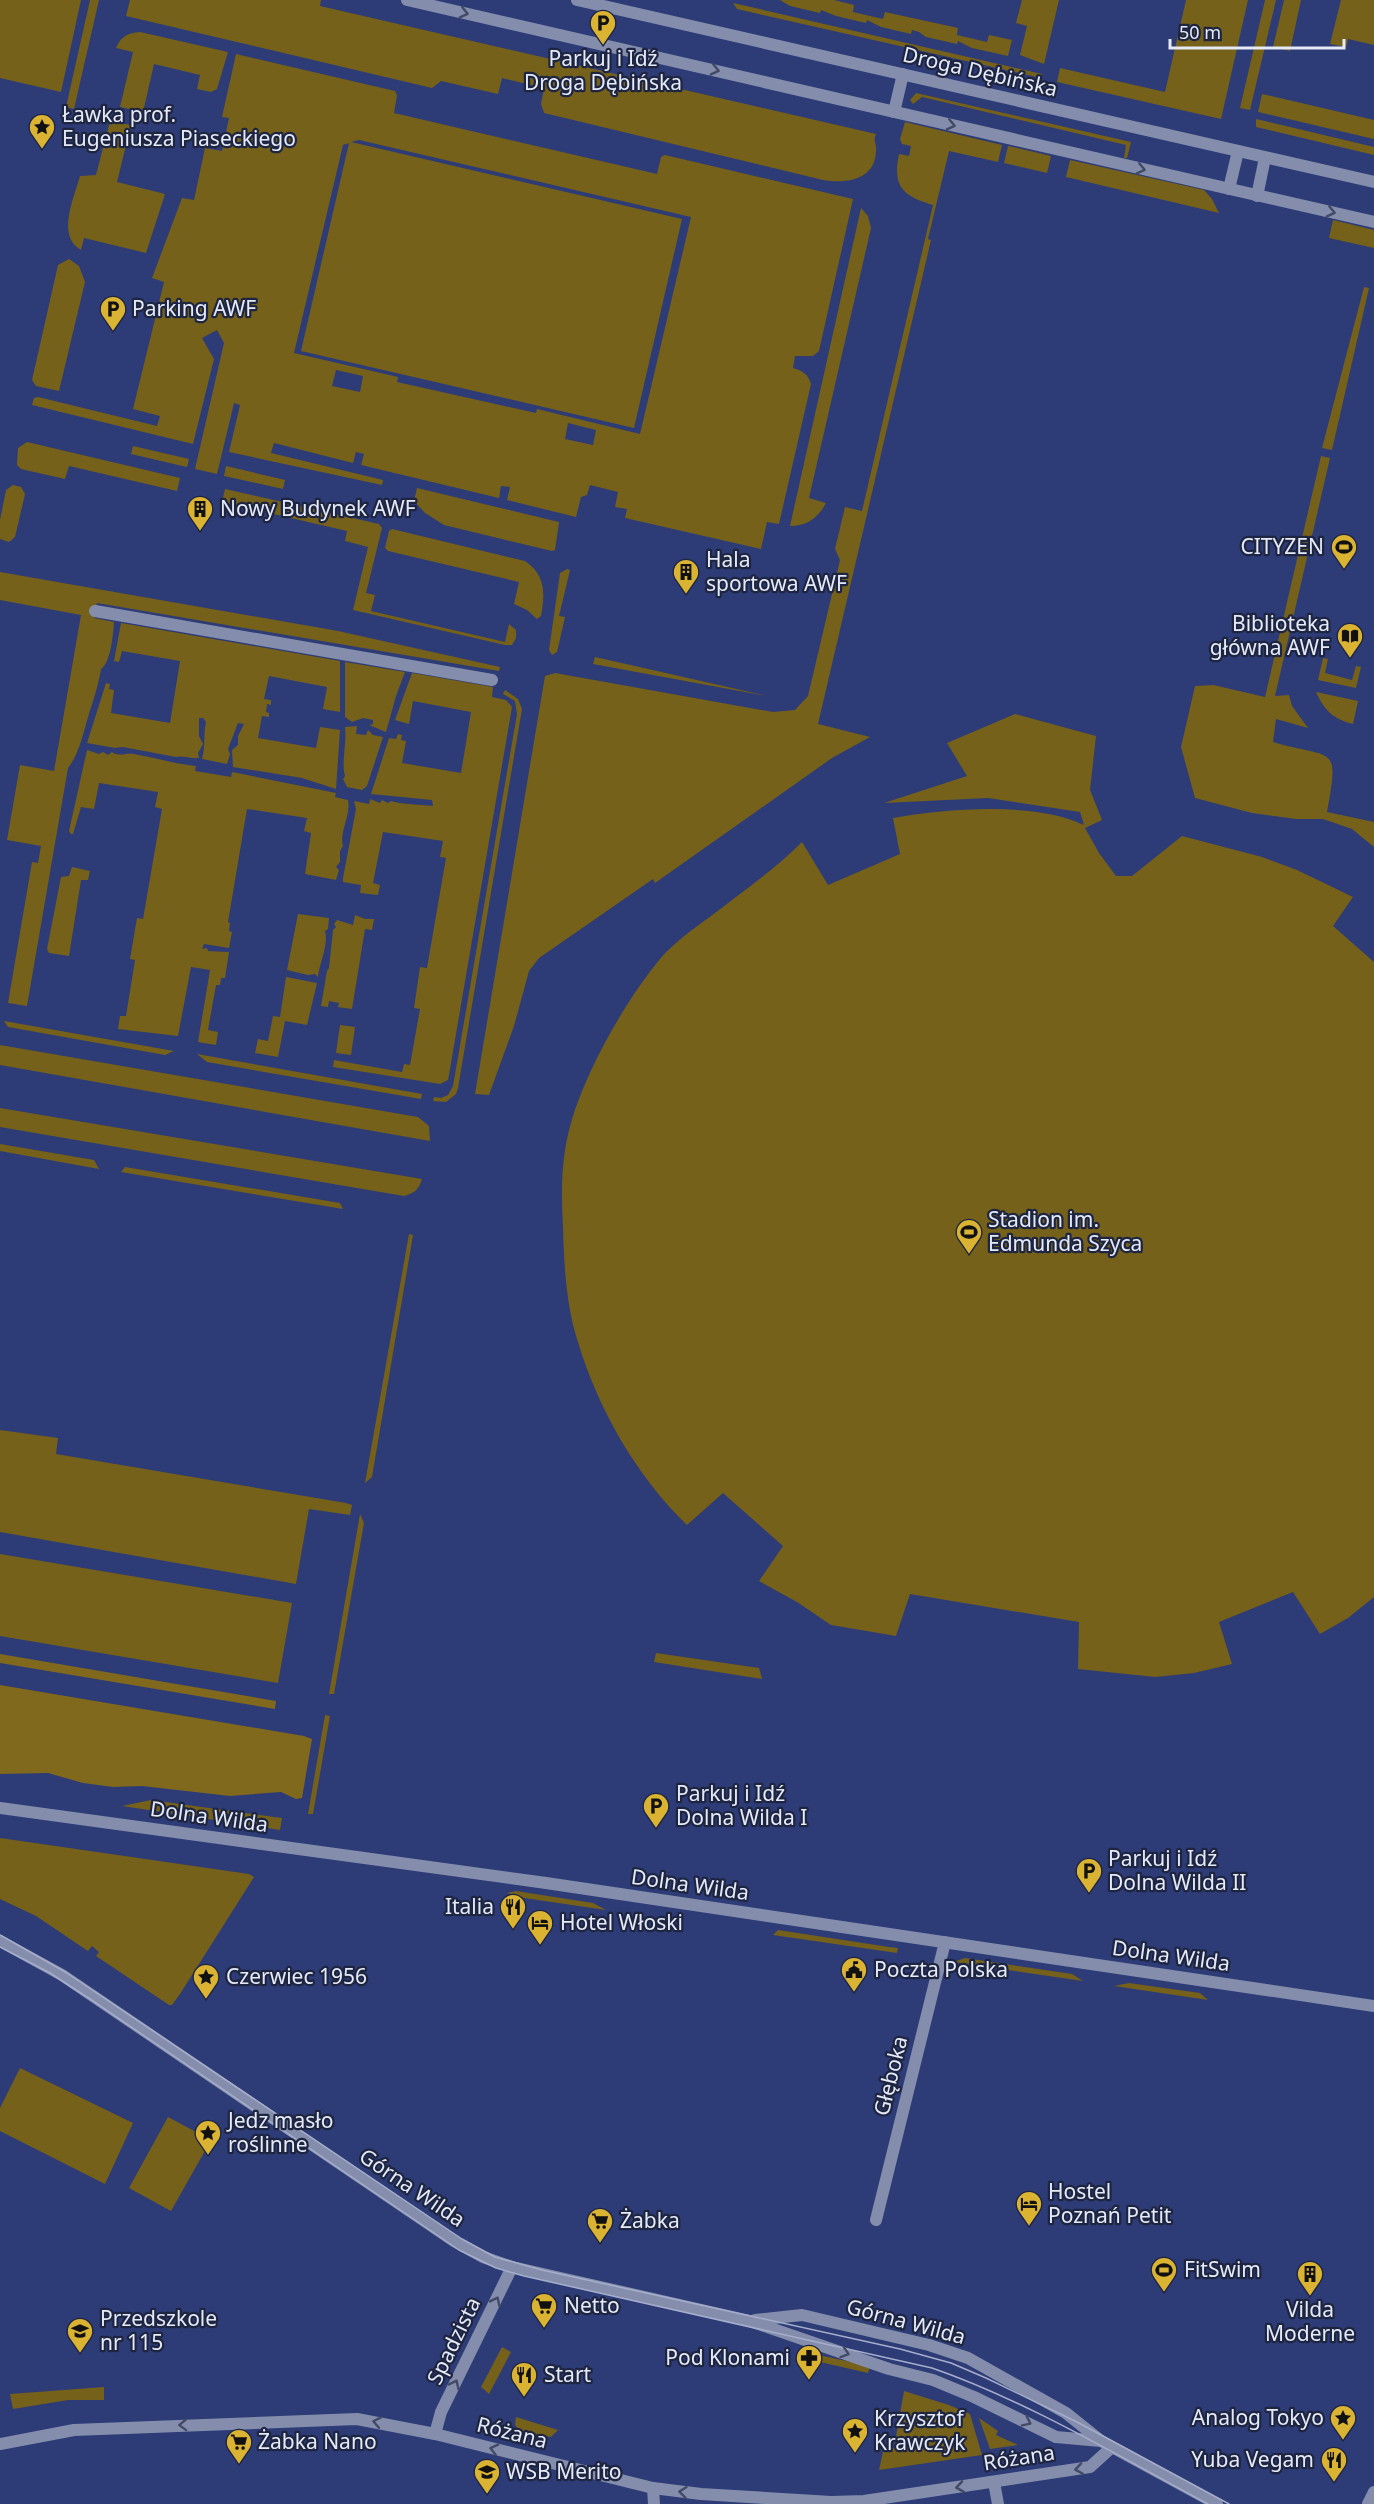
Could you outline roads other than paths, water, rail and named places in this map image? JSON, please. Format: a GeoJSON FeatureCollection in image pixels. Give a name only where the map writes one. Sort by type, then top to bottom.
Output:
{"type":"FeatureCollection","features":[{"type":"Feature","properties":{"kind":"street"},"geometry":{"type":"LineString","coordinates":[[407,0],[1374,222]]}},
{"type":"Feature","properties":{"kind":"street","name":"Droga Dębińska"},"geometry":{"type":"LineString","coordinates":[[577,0],[1374,182]]}},
{"type":"Feature","properties":{"kind":"street"},"geometry":{"type":"LineString","coordinates":[[894,112],[903,74]]}},
{"type":"Feature","properties":{"kind":"street"},"geometry":{"type":"LineString","coordinates":[[1229,189],[1238,151]]}},
{"type":"Feature","properties":{"kind":"street"},"geometry":{"type":"LineString","coordinates":[[1257,196],[1265,158]]}},
{"type":"Feature","properties":{"kind":"street"},"geometry":{"type":"LineString","coordinates":[[95,611],[492,680]]}},
{"type":"Feature","properties":{"kind":"street","name":"Dolna Wilda"},"geometry":{"type":"LineString","coordinates":[[0,1808],[546,1883],[1374,2006]]}},
{"type":"Feature","properties":{"kind":"street","name":"Górna Wilda"},"geometry":{"type":"LineString","coordinates":[[0,1941],[90,1993],[454,2241],[483,2257],[512,2267],[750,2321],[887,2368],[933,2380],[974,2397],[1056,2437],[1106,2444]]}},
{"type":"Feature","properties":{"kind":"street","name":"Głęboka"},"geometry":{"type":"LineString","coordinates":[[876,2220],[945,1942]]}},
{"type":"Feature","properties":{"kind":"street","name":"Spadzista"},"geometry":{"type":"LineString","coordinates":[[435,2434],[441,2412],[512,2267]]}},
{"type":"Feature","properties":{"kind":"street","name":"Górna Wilda"},"geometry":{"type":"LineString","coordinates":[[750,2321],[802,2315],[906,2339],[968,2358],[1066,2413],[1106,2444],[1217,2504]]}},
{"type":"Feature","properties":{"kind":"street","name":"Różana"},"geometry":{"type":"LineString","coordinates":[[0,2444],[74,2430],[369,2420],[653,2488],[729,2496],[846,2502],[1090,2467],[1106,2444]]}},
{"type":"Feature","properties":{"kind":"street"},"geometry":{"type":"LineString","coordinates":[[994,2482],[998,2504]]}},
{"type":"Feature","properties":{"kind":"street"},"geometry":{"type":"LineString","coordinates":[[653,2488],[654,2504]]}},
{"type":"Feature","properties":{"kind":"street"},"geometry":{"type":"LineString","coordinates":[[1368,2504],[1374,2492]]}},
{"type":"Feature","properties":{"kind":"tram line"},"geometry":{"type":"LineString","coordinates":[[0,1935],[67,1973],[462,2239],[495,2257],[542,2270],[900,2349],[951,2363],[1077,2422],[1229,2504]]}},
{"type":"Feature","properties":{"kind":"tram line"},"geometry":{"type":"LineString","coordinates":[[0,1947],[50,1973],[459,2250],[496,2268],[932,2368],[968,2381],[1038,2413],[1208,2504]]}},
{"type":"Feature","properties":{"kind":"place","name":"Parkuj i Idź Droga Dębińska"},"geometry":{"type":"Point","coordinates":[603,46]}},
{"type":"Feature","properties":{"kind":"place","name":"Ławka prof. Eugeniusza Piaseckiego"},"geometry":{"type":"Point","coordinates":[42,150]}},
{"type":"Feature","properties":{"kind":"place","name":"Parking AWF"},"geometry":{"type":"Point","coordinates":[113,332]}},
{"type":"Feature","properties":{"kind":"place","name":"Nowy Budynek AWF"},"geometry":{"type":"Point","coordinates":[200,532]}},
{"type":"Feature","properties":{"kind":"place","name":"CITYZEN"},"geometry":{"type":"Point","coordinates":[1344,570]}},
{"type":"Feature","properties":{"kind":"place","name":"Hala sportowa AWF"},"geometry":{"type":"Point","coordinates":[686,595]}},
{"type":"Feature","properties":{"kind":"place","name":"Biblioteka główna AWF"},"geometry":{"type":"Point","coordinates":[1350,659]}},
{"type":"Feature","properties":{"kind":"place","name":"Stadion im. Edmunda Szyca"},"geometry":{"type":"Point","coordinates":[969,1255]}},
{"type":"Feature","properties":{"kind":"place","name":"Parkuj i Idź Dolna Wilda I"},"geometry":{"type":"Point","coordinates":[656,1829]}},
{"type":"Feature","properties":{"kind":"place","name":"Parkuj i Idź Dolna Wilda II"},"geometry":{"type":"Point","coordinates":[1089,1894]}},
{"type":"Feature","properties":{"kind":"place","name":"Italia"},"geometry":{"type":"Point","coordinates":[513,1930]}},
{"type":"Feature","properties":{"kind":"place","name":"Hotel Włoski"},"geometry":{"type":"Point","coordinates":[540,1946]}},
{"type":"Feature","properties":{"kind":"place","name":"Poczta Polska"},"geometry":{"type":"Point","coordinates":[854,1993]}},
{"type":"Feature","properties":{"kind":"place","name":"Czerwiec 1956"},"geometry":{"type":"Point","coordinates":[206,2000]}},
{"type":"Feature","properties":{"kind":"place","name":"Jedz masło roślinne"},"geometry":{"type":"Point","coordinates":[208,2156]}},
{"type":"Feature","properties":{"kind":"place","name":"Hostel Poznań Petit"},"geometry":{"type":"Point","coordinates":[1029,2227]}},
{"type":"Feature","properties":{"kind":"place","name":"Żabka"},"geometry":{"type":"Point","coordinates":[600,2244]}},
{"type":"Feature","properties":{"kind":"place","name":"FitSwim"},"geometry":{"type":"Point","coordinates":[1164,2293]}},
{"type":"Feature","properties":{"kind":"place","name":"Vilda Moderne"},"geometry":{"type":"Point","coordinates":[1310,2297]}},
{"type":"Feature","properties":{"kind":"place","name":"Netto"},"geometry":{"type":"Point","coordinates":[544,2329]}},
{"type":"Feature","properties":{"kind":"place","name":"Przedszkole nr 115"},"geometry":{"type":"Point","coordinates":[80,2354]}},
{"type":"Feature","properties":{"kind":"place","name":"Pod Klonami"},"geometry":{"type":"Point","coordinates":[809,2381]}},
{"type":"Feature","properties":{"kind":"place","name":"Start"},"geometry":{"type":"Point","coordinates":[524,2398]}},
{"type":"Feature","properties":{"kind":"place","name":"Analog Tokyo"},"geometry":{"type":"Point","coordinates":[1343,2441]}},
{"type":"Feature","properties":{"kind":"place","name":"Krzysztof Krawczyk"},"geometry":{"type":"Point","coordinates":[855,2454]}},
{"type":"Feature","properties":{"kind":"place","name":"Żabka Nano"},"geometry":{"type":"Point","coordinates":[239,2465]}},
{"type":"Feature","properties":{"kind":"place","name":"Yuba Vegam"},"geometry":{"type":"Point","coordinates":[1334,2483]}},
{"type":"Feature","properties":{"kind":"place","name":"WSB Merito"},"geometry":{"type":"Point","coordinates":[487,2495]}}]}
